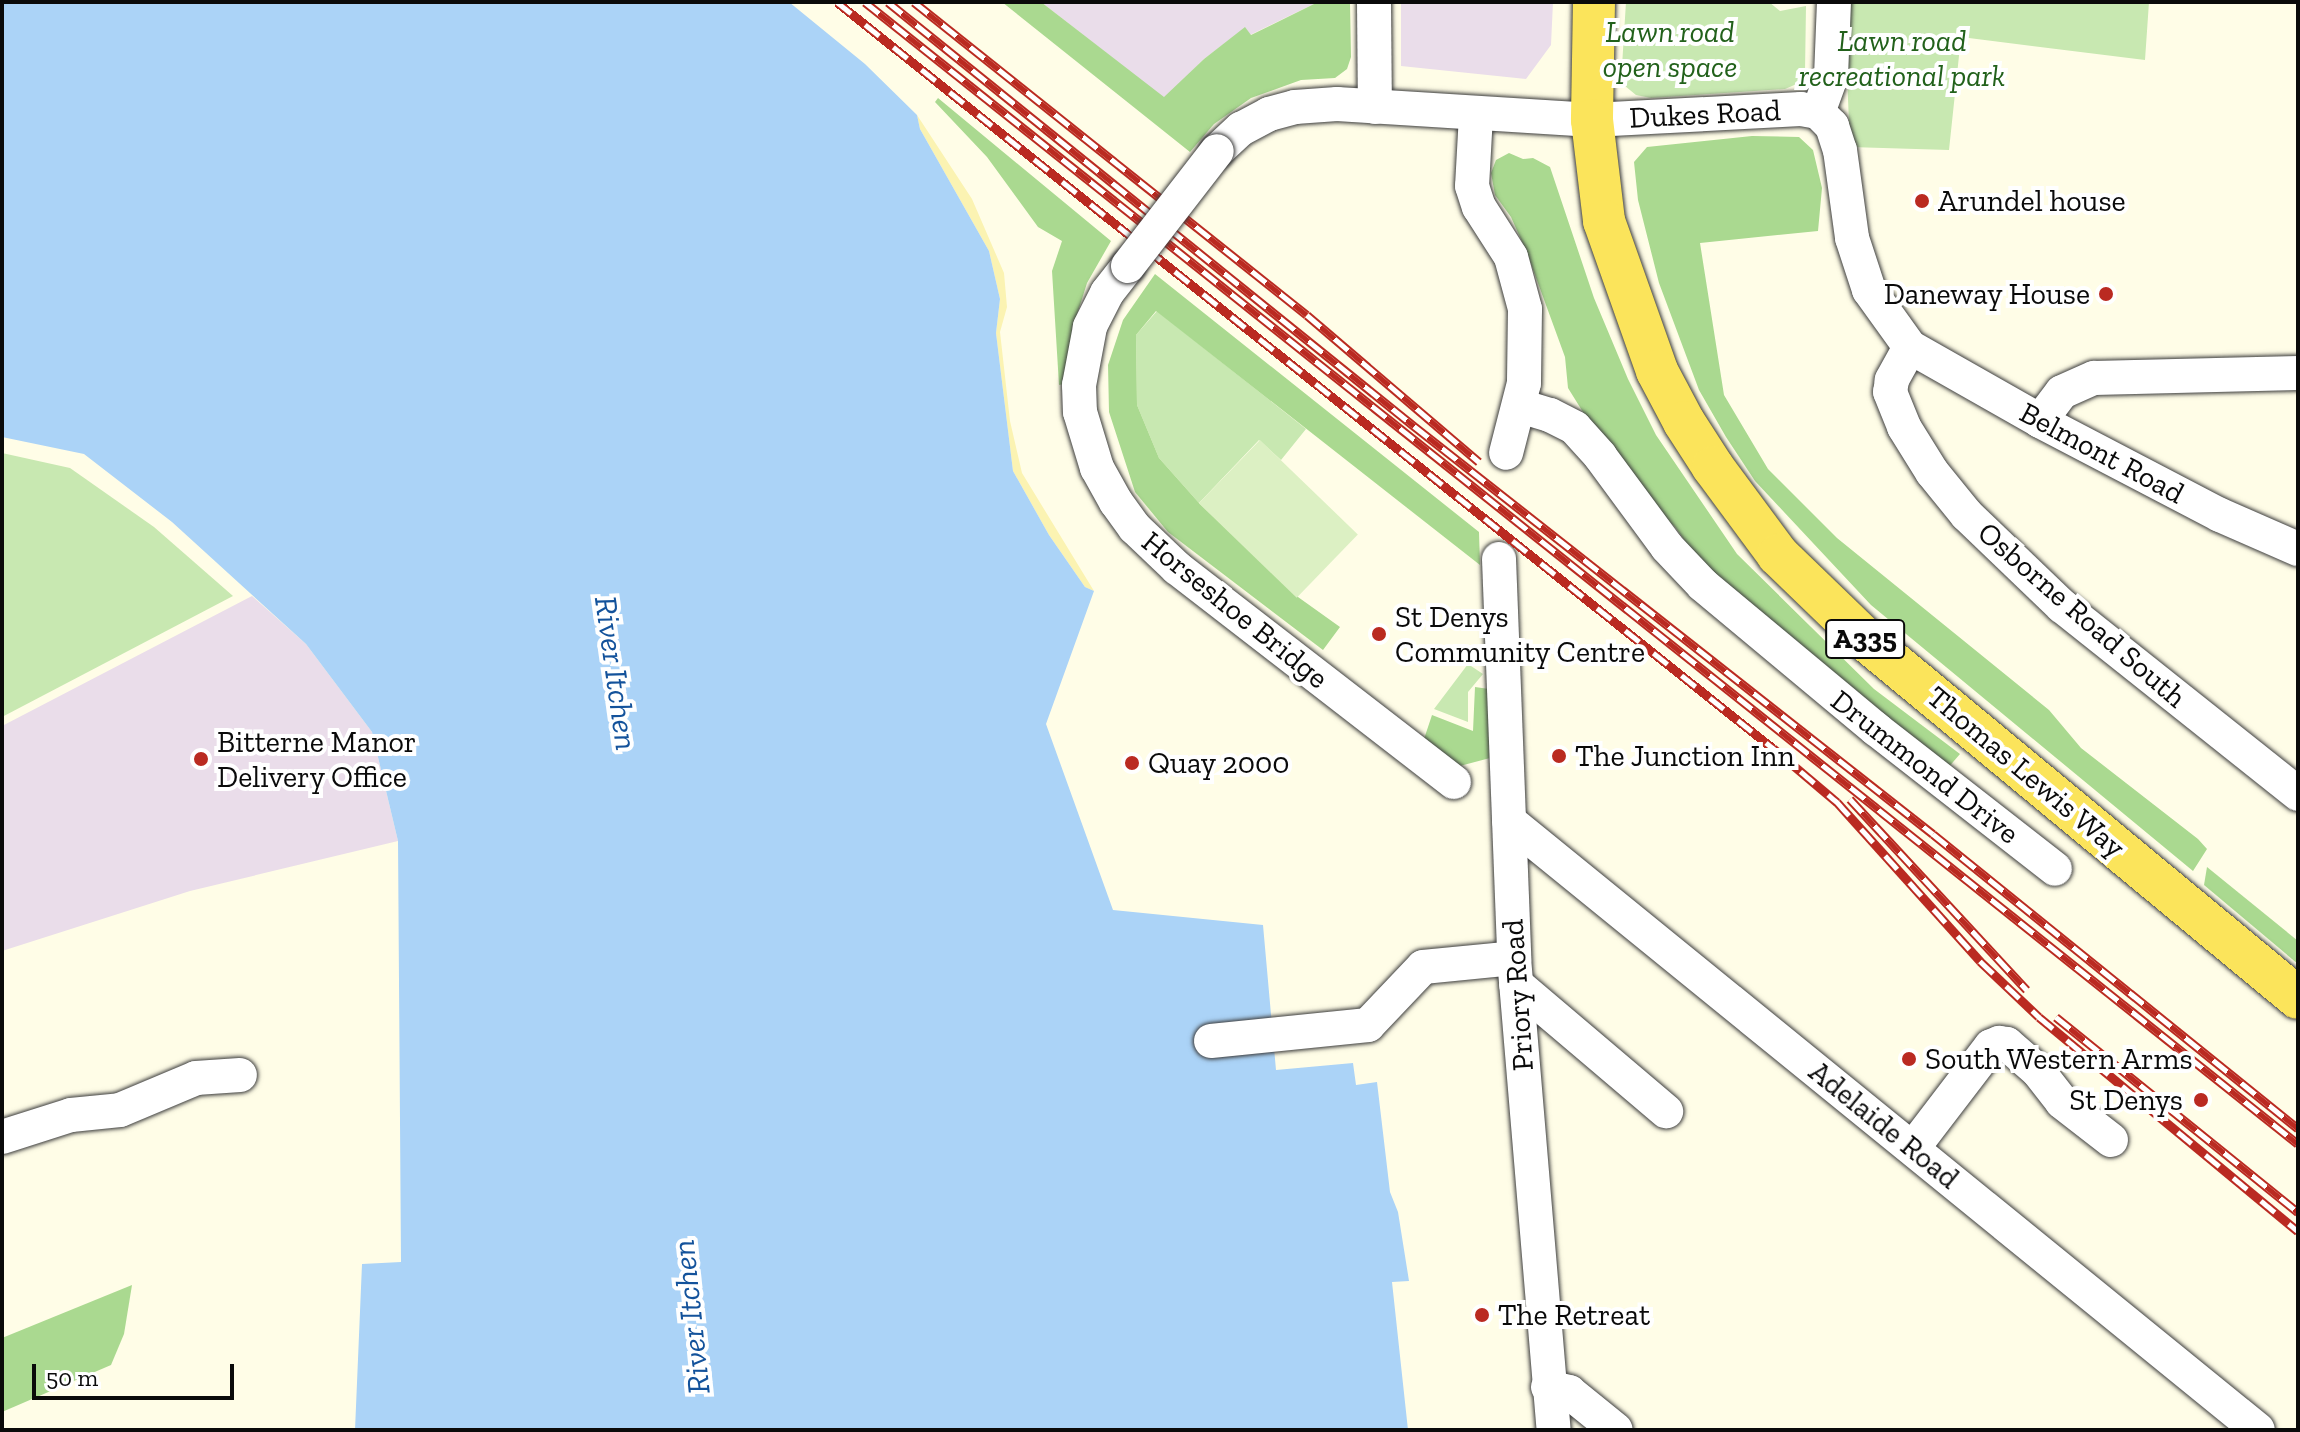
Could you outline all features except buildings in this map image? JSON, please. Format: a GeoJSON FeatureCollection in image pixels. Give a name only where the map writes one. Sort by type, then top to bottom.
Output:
{"type":"FeatureCollection","features":[{"type":"Feature","properties":{"kind":"main road","name":"Thomas Lewis Way"},"geometry":{"type":"LineString","coordinates":[[1594,2],[1592,120],[1604,221],[1657,371],[1684,422],[1778,555],[1868,642],[2298,998]]}},
{"type":"Feature","properties":{"kind":"street"},"geometry":{"type":"LineString","coordinates":[[1374,2],[1375,107]]}},
{"type":"Feature","properties":{"kind":"street"},"geometry":{"type":"LineString","coordinates":[[1834,2],[1831,77],[1818,112],[1832,126],[1840,150],[1852,238],[1869,290],[1910,347]]}},
{"type":"Feature","properties":{"kind":"street","name":"Horseshoe Bridge"},"geometry":{"type":"LineString","coordinates":[[1454,782],[1177,568],[1135,528],[1097,468],[1080,412],[1079,385],[1090,327],[1107,293],[1217,151],[1241,129],[1269,114],[1295,107],[1375,107],[1592,120]]}},
{"type":"Feature","properties":{"kind":"street","name":"Dukes Road"},"geometry":{"type":"LineString","coordinates":[[1592,120],[1801,109],[1818,112]]}},
{"type":"Feature","properties":{"kind":"street"},"geometry":{"type":"LineString","coordinates":[[1476,115],[1472,186],[1479,207],[1511,257],[1525,309],[1525,365],[1520,406],[1506,453]]}},
{"type":"Feature","properties":{"kind":"street","name":"Belmont Road"},"geometry":{"type":"LineString","coordinates":[[1910,347],[2040,421],[2220,515],[2298,549]]}},
{"type":"Feature","properties":{"kind":"street","name":"Osborne Road South"},"geometry":{"type":"LineString","coordinates":[[1910,347],[1892,380],[1893,405],[1932,472],[1967,515],[2062,606],[2298,794]]}},
{"type":"Feature","properties":{"kind":"street"},"geometry":{"type":"LineString","coordinates":[[2040,421],[2062,392],[2094,378],[2298,373]]}},
{"type":"Feature","properties":{"kind":"street","name":"Drummond Drive"},"geometry":{"type":"LineString","coordinates":[[1520,406],[1550,415],[1575,428],[1600,456],[1667,547],[1703,585],[1876,729],[2055,869]]}},
{"type":"Feature","properties":{"kind":"street","name":"Priory Road"},"geometry":{"type":"LineString","coordinates":[[1499,559],[1515,971],[1554,1430]]}},
{"type":"Feature","properties":{"kind":"street","name":"Adelaide Road"},"geometry":{"type":"LineString","coordinates":[[1509,821],[2258,1430]]}},
{"type":"Feature","properties":{"kind":"street"},"geometry":{"type":"LineString","coordinates":[[1211,1041],[1368,1025],[1423,967],[1515,971],[1666,1111]]}},
{"type":"Feature","properties":{"kind":"street"},"geometry":{"type":"LineString","coordinates":[[1913,1148],[1991,1046],[1999,1043],[2007,1044],[2038,1071],[2062,1102],[2111,1140]]}},
{"type":"Feature","properties":{"kind":"street"},"geometry":{"type":"LineString","coordinates":[[2,1137],[71,1115],[120,1110],[196,1078],[240,1075]]}},
{"type":"Feature","properties":{"kind":"street"},"geometry":{"type":"LineString","coordinates":[[1548,1387],[1569,1392],[1616,1430]]}},
{"type":"Feature","properties":{"kind":"shaded area"},"geometry":{"type":"Polygon","coordinates":[[[1041,2],[1318,2],[1250,35],[1245,28],[1204,59],[1164,98],[1041,2]]]}},
{"type":"Feature","properties":{"kind":"shaded area"},"geometry":{"type":"Polygon","coordinates":[[[1396,2],[1553,2],[1551,45],[1526,79],[1401,66],[1401,3],[1396,2]]]}},
{"type":"Feature","properties":{"kind":"shaded area"},"geometry":{"type":"Polygon","coordinates":[[[252,596],[306,644],[372,732],[398,841],[190,891],[2,951],[2,726],[252,596]]]}},
{"type":"Feature","properties":{"kind":"green space"},"geometry":{"type":"Polygon","coordinates":[[[1002,2],[1041,2],[1164,97],[1204,59],[1245,27],[1251,35],[1318,2],[1350,2],[1351,57],[1347,69],[1335,78],[1301,80],[1251,98],[1214,124],[1190,152],[1002,2]]]}},
{"type":"Feature","properties":{"kind":"green space","name":"Lawn road open space"},"geometry":{"type":"Polygon","coordinates":[[[1626,2],[1769,2],[1780,11],[1806,6],[1805,73],[1799,83],[1785,89],[1651,98],[1636,95],[1625,86],[1622,66],[1626,2]]]}},
{"type":"Feature","properties":{"kind":"green space","name":"Lawn road recreational park"},"geometry":{"type":"Polygon","coordinates":[[[1844,2],[2149,2],[2145,60],[1961,37],[1949,150],[1850,147],[1844,2]]]}},
{"type":"Feature","properties":{"kind":"green space"},"geometry":{"type":"Polygon","coordinates":[[[938,98],[1111,241],[1087,283],[1075,321],[1069,383],[1059,385],[1052,271],[1062,241],[1038,227],[987,157],[935,102],[938,98]]]}},
{"type":"Feature","properties":{"kind":"green space"},"geometry":{"type":"Polygon","coordinates":[[[1752,136],[1799,137],[1813,150],[1822,188],[1818,231],[1700,243],[1724,395],[1768,469],[1837,538],[2049,710],[2081,748],[2198,839],[2207,849],[2193,871],[1871,605],[1755,481],[1726,437],[1699,390],[1659,283],[1638,200],[1634,162],[1647,147],[1752,136]]]}},
{"type":"Feature","properties":{"kind":"green space"},"geometry":{"type":"Polygon","coordinates":[[[1509,153],[1523,159],[1533,158],[1550,167],[1594,298],[1628,379],[1656,435],[1737,554],[1874,689],[1960,754],[1947,769],[1714,582],[1675,527],[1654,507],[1596,433],[1568,388],[1565,357],[1527,253],[1511,217],[1495,195],[1491,173],[1496,160],[1509,153]]]}},
{"type":"Feature","properties":{"kind":"green space"},"geometry":{"type":"Polygon","coordinates":[[[1155,274],[1479,532],[1480,565],[1156,311],[1136,335],[1137,405],[1159,458],[1199,503],[1298,597],[1340,627],[1323,650],[1168,532],[1135,492],[1109,412],[1108,365],[1123,320],[1155,274]]]}},
{"type":"Feature","properties":{"kind":"green space"},"geometry":{"type":"Polygon","coordinates":[[[1157,311],[1306,429],[1281,460],[1259,440],[1199,503],[1159,458],[1137,405],[1136,335],[1157,311]]]}},
{"type":"Feature","properties":{"kind":"green space"},"geometry":{"type":"Polygon","coordinates":[[[1260,440],[1358,534],[1297,598],[1199,503],[1260,440]]]}},
{"type":"Feature","properties":{"kind":"green space"},"geometry":{"type":"Polygon","coordinates":[[[2,453],[70,468],[154,527],[233,596],[2,717],[2,453]]]}},
{"type":"Feature","properties":{"kind":"green space"},"geometry":{"type":"Polygon","coordinates":[[[1468,664],[1483,674],[1468,692],[1468,722],[1434,709],[1468,664]]]}},
{"type":"Feature","properties":{"kind":"green space"},"geometry":{"type":"Polygon","coordinates":[[[1475,687],[1489,689],[1490,758],[1456,767],[1424,739],[1432,715],[1473,731],[1475,687]]]}},
{"type":"Feature","properties":{"kind":"green space"},"geometry":{"type":"Polygon","coordinates":[[[2207,867],[2298,941],[2298,964],[2204,885],[2207,867]]]}},
{"type":"Feature","properties":{"kind":"green space"},"geometry":{"type":"Polygon","coordinates":[[[132,1285],[124,1334],[111,1365],[2,1412],[2,1338],[132,1285]]]}},
{"type":"Feature","properties":{"kind":"sand"},"geometry":{"type":"Polygon","coordinates":[[[917,115],[972,199],[1004,273],[1007,307],[1000,332],[1010,421],[1022,473],[1094,591],[1085,587],[1049,535],[1013,471],[996,333],[1000,299],[989,251],[920,129],[917,115]]]}},
{"type":"Feature","properties":{"kind":"water","name":"River Itchen"},"geometry":{"type":"Polygon","coordinates":[[[2,2],[789,2],[865,64],[917,115],[920,129],[989,251],[1000,299],[996,333],[1013,471],[1049,535],[1085,587],[1094,591],[1046,724],[1113,910],[1263,925],[1276,1070],[1353,1063],[1356,1085],[1377,1082],[1390,1192],[1398,1212],[1409,1281],[1392,1282],[1408,1430],[355,1430],[362,1264],[401,1262],[398,841],[372,732],[306,644],[172,522],[84,454],[2,437],[2,2]]]}},
{"type":"Feature","properties":{"kind":"railway"},"geometry":{"type":"LineString","coordinates":[[837,2],[1773,748],[1837,802],[1980,961],[2039,1017],[2298,1231]]}},
{"type":"Feature","properties":{"kind":"railway"},"geometry":{"type":"LineString","coordinates":[[865,2],[2298,1144]]}},
{"type":"Feature","properties":{"kind":"railway"},"geometry":{"type":"LineString","coordinates":[[888,2],[1414,426],[1933,834],[2298,1128]]}},
{"type":"Feature","properties":{"kind":"railway"},"geometry":{"type":"LineString","coordinates":[[914,2],[1307,315],[1479,462]]}},
{"type":"Feature","properties":{"kind":"railway"},"geometry":{"type":"LineString","coordinates":[[1850,799],[2027,990]]}},
{"type":"Feature","properties":{"kind":"railway"},"geometry":{"type":"LineString","coordinates":[[2056,1017],[2298,1212]]}},
{"type":"Feature","properties":{"kind":"place","name":"Arundel house"},"geometry":{"type":"Point","coordinates":[1922,201]}},
{"type":"Feature","properties":{"kind":"place","name":"Daneway House"},"geometry":{"type":"Point","coordinates":[2106,294]}},
{"type":"Feature","properties":{"kind":"place","name":"St Denys Community Centre"},"geometry":{"type":"Point","coordinates":[1379,634]}},
{"type":"Feature","properties":{"kind":"place","name":"The Junction Inn"},"geometry":{"type":"Point","coordinates":[1559,756]}},
{"type":"Feature","properties":{"kind":"place","name":"Bitterne Manor Delivery Office"},"geometry":{"type":"Point","coordinates":[201,759]}},
{"type":"Feature","properties":{"kind":"place","name":"Quay 2000"},"geometry":{"type":"Point","coordinates":[1132,763]}},
{"type":"Feature","properties":{"kind":"place","name":"South Western Arms"},"geometry":{"type":"Point","coordinates":[1909,1059]}},
{"type":"Feature","properties":{"kind":"place","name":"St Denys"},"geometry":{"type":"Point","coordinates":[2201,1100]}},
{"type":"Feature","properties":{"kind":"place","name":"The Retreat"},"geometry":{"type":"Point","coordinates":[1482,1315]}}]}
